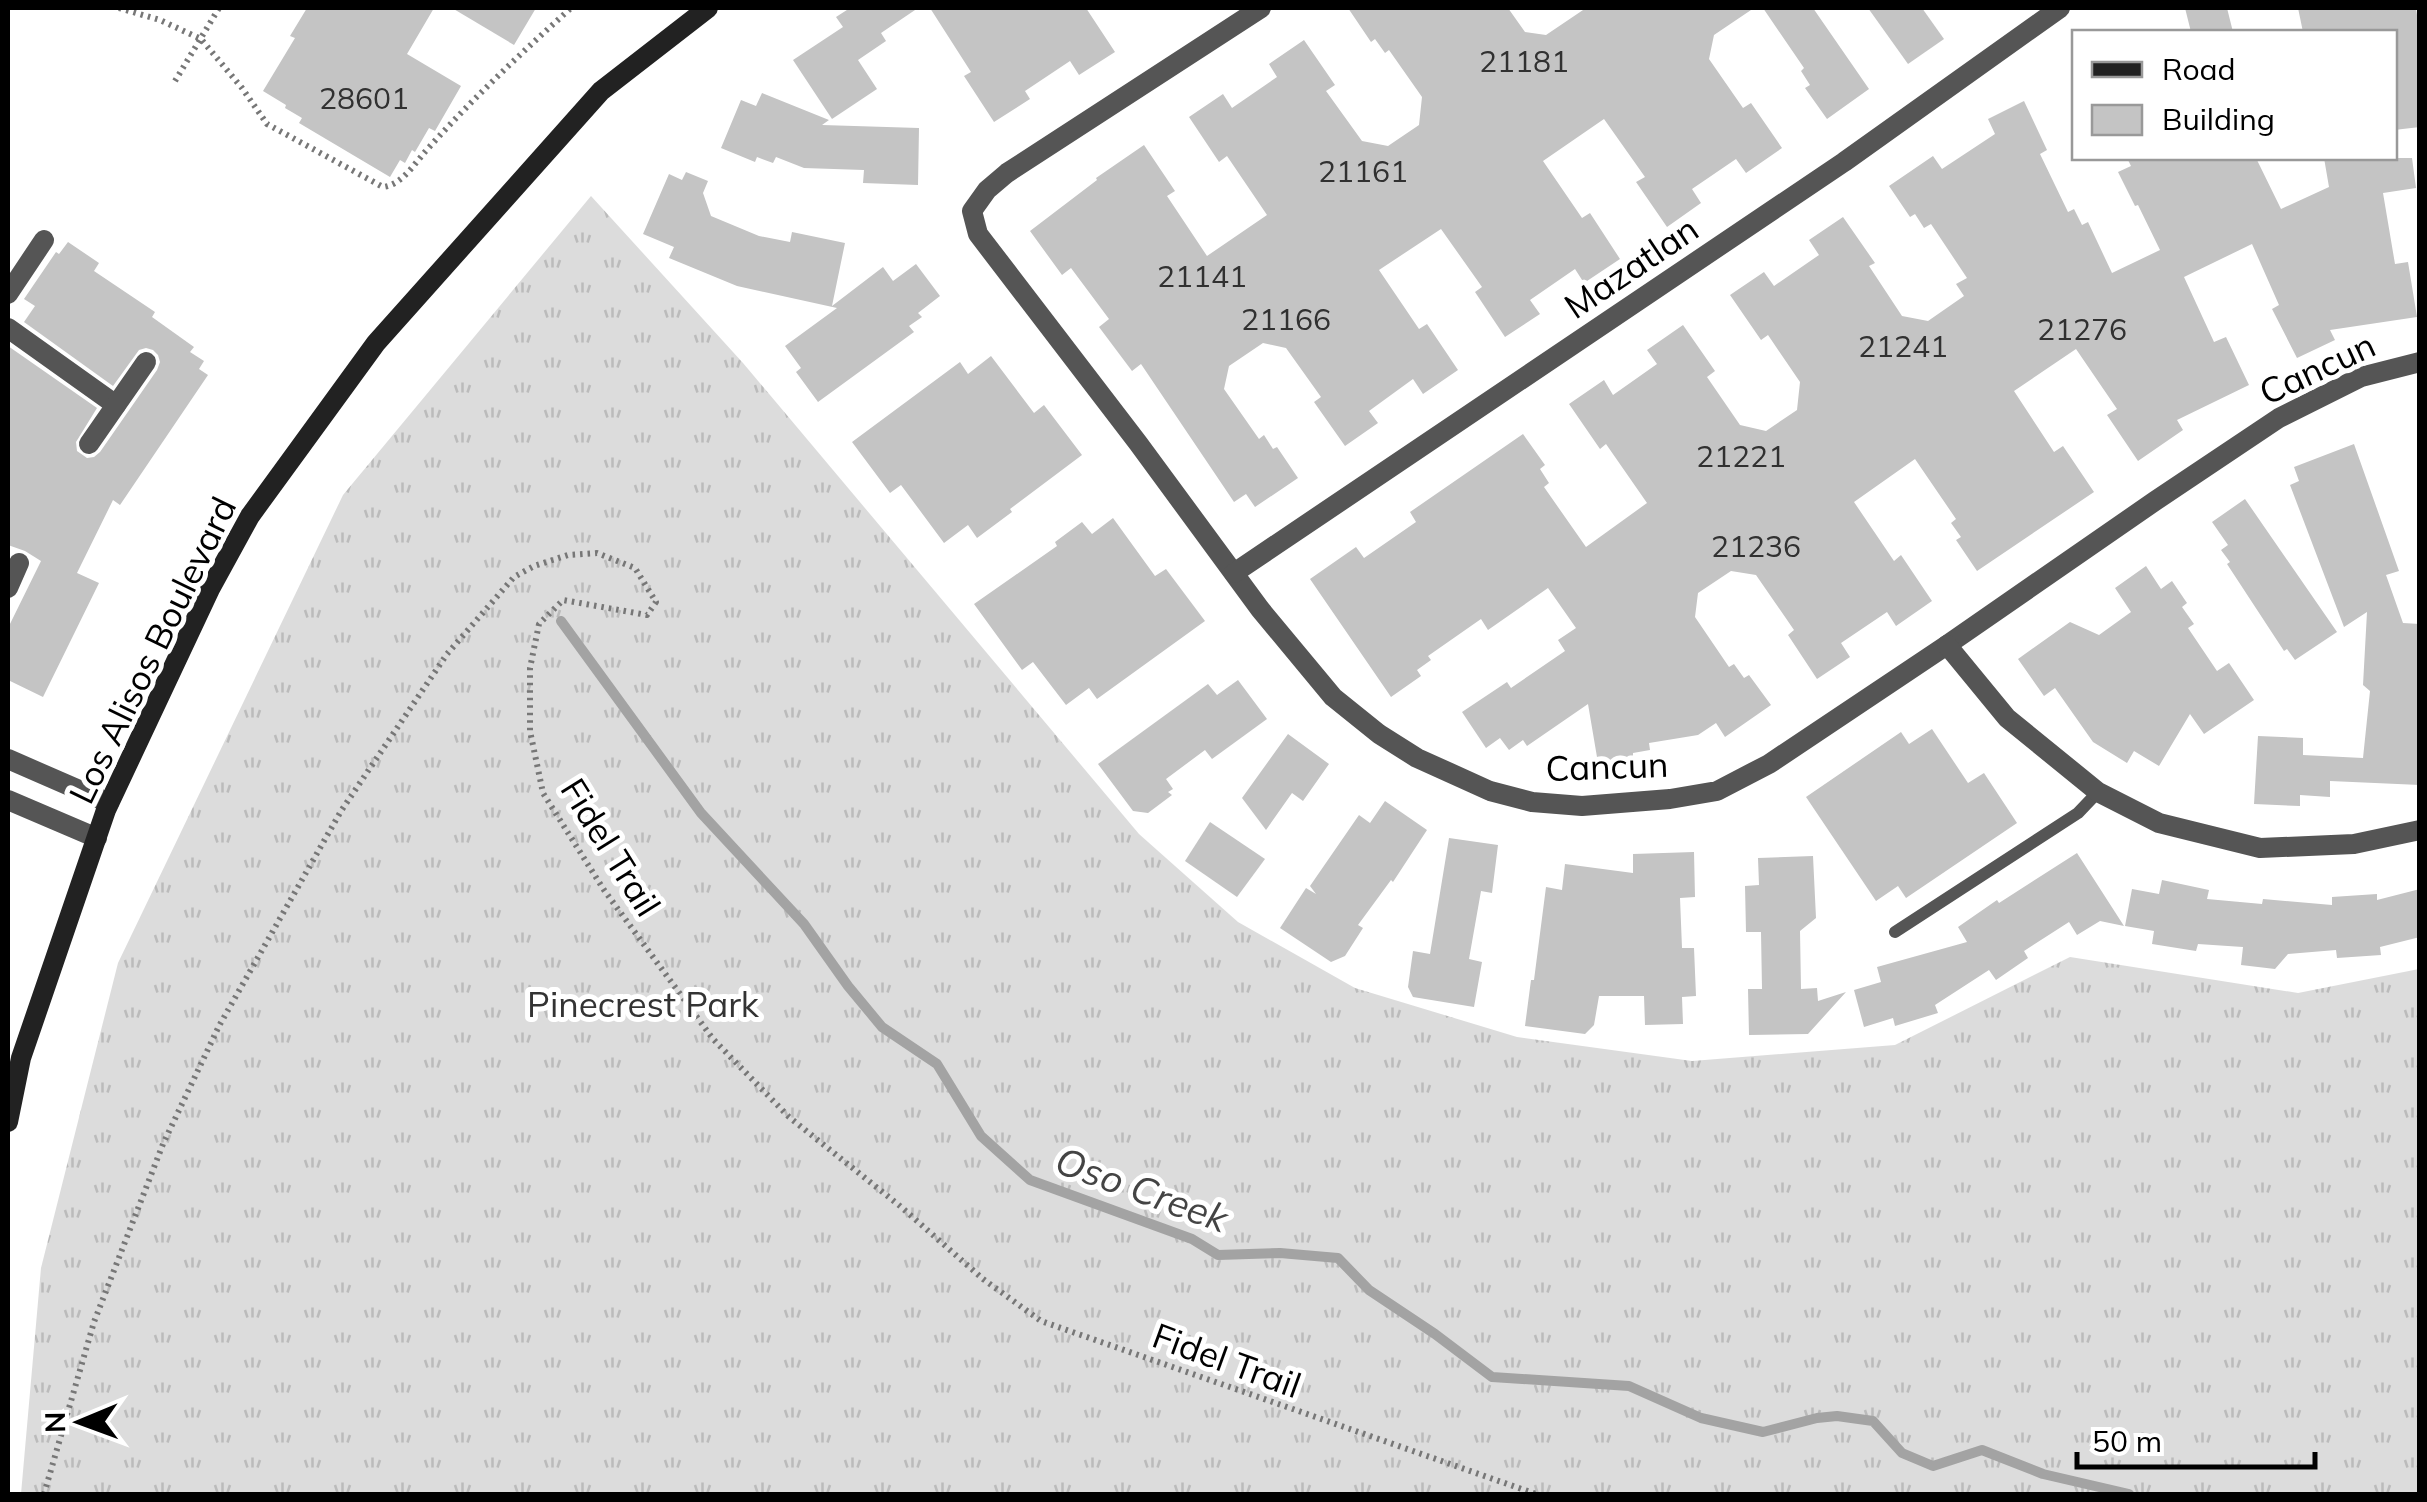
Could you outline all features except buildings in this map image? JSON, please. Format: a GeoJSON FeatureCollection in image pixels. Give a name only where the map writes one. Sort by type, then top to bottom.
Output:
{"type":"FeatureCollection","features":[{"type":"Feature","properties":{"kind":"main road","name":"Los Alisos Boulevard"},"geometry":{"type":"LineString","coordinates":[[8,1122],[22,1058],[109,803],[210,589],[250,516],[376,343],[601,90],[708,8]]}},
{"type":"Feature","properties":{"kind":"street","name":"Cancun"},"geometry":{"type":"LineString","coordinates":[[1261,8],[1007,172],[986,190],[972,211],[978,234],[1260,609],[1334,697],[1379,734],[1417,758],[1490,792],[1532,802],[1582,806],[1717,791],[1769,764],[2280,418],[2361,377],[2420,362]]}},
{"type":"Feature","properties":{"kind":"street","name":"Mazatlan"},"geometry":{"type":"LineString","coordinates":[[1234,573],[1844,162],[2060,8]]}},
{"type":"Feature","properties":{"kind":"street"},"geometry":{"type":"LineString","coordinates":[[8,294],[44,240]]}},
{"type":"Feature","properties":{"kind":"street"},"geometry":{"type":"LineString","coordinates":[[8,328],[116,404]]}},
{"type":"Feature","properties":{"kind":"street"},"geometry":{"type":"LineString","coordinates":[[89,444],[146,362]]}},
{"type":"Feature","properties":{"kind":"street"},"geometry":{"type":"LineString","coordinates":[[8,588],[19,563]]}},
{"type":"Feature","properties":{"kind":"street"},"geometry":{"type":"LineString","coordinates":[[1948,645],[2008,718],[2098,792],[2159,823],[2260,848],[2354,844],[2420,830]]}},
{"type":"Feature","properties":{"kind":"street"},"geometry":{"type":"LineString","coordinates":[[8,758],[109,803]]}},
{"type":"Feature","properties":{"kind":"street"},"geometry":{"type":"LineString","coordinates":[[8,800],[97,838]]}},
{"type":"Feature","properties":{"kind":"lane"},"geometry":{"type":"LineString","coordinates":[[1895,932],[2078,813],[2098,792]]}},
{"type":"Feature","properties":{"kind":"path"},"geometry":{"type":"LineString","coordinates":[[118,8],[160,20],[201,39],[267,124],[382,187],[402,178],[477,97],[571,8]]}},
{"type":"Feature","properties":{"kind":"path"},"geometry":{"type":"LineString","coordinates":[[175,81],[219,8]]}},
{"type":"Feature","properties":{"kind":"path","name":"Fidel Trail"},"geometry":{"type":"LineString","coordinates":[[44,1494],[94,1322],[164,1144],[218,1026],[341,811],[447,654],[514,577],[568,554],[596,553],[634,568],[656,602],[648,614],[563,600],[538,624],[530,668],[530,730],[543,792],[604,890],[712,1040],[789,1117],[983,1279],[1041,1321],[1536,1494]]}},
{"type":"Feature","properties":{"kind":"green space","name":"Pinecrest Park"},"geometry":{"type":"Polygon","coordinates":[[[591,196],[743,363],[1139,834],[1238,922],[1355,988],[1517,1037],[1692,1061],[1895,1045],[2070,957],[2298,993],[2419,969],[2419,1494],[21,1494],[41,1268],[118,963],[343,495],[591,196]]]}},
{"type":"Feature","properties":{"kind":"waterway","name":"Oso Creek"},"geometry":{"type":"LineString","coordinates":[[561,621],[701,813],[804,924],[882,1027],[937,1064],[981,1136],[1030,1180],[1192,1239],[1218,1255],[1280,1253],[1338,1258],[1369,1290],[1492,1377],[1629,1386],[1701,1418],[1763,1432],[1817,1418],[1837,1416],[1873,1421],[1902,1453],[1933,1466],[1982,1450],[2043,1474],[2129,1494]]}}]}
